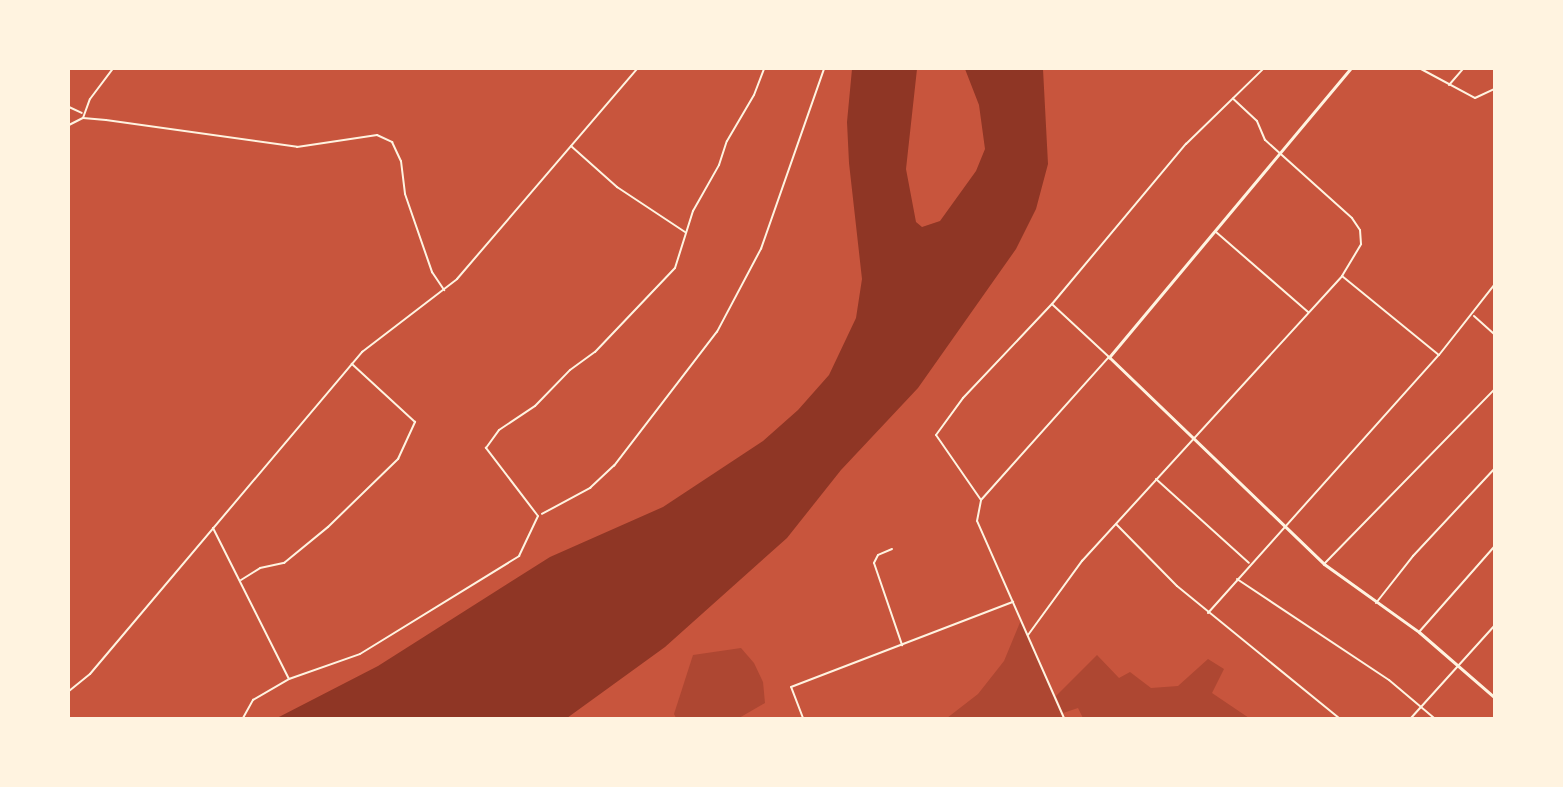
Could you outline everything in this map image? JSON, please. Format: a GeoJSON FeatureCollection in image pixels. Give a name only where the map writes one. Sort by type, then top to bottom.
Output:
{"type":"FeatureCollection","features":[{"type":"Feature","properties":{"kind":"street"},"geometry":{"type":"LineString","coordinates":[[82,113],[113,69]]}},
{"type":"Feature","properties":{"kind":"street"},"geometry":{"type":"LineString","coordinates":[[69,691],[90,674],[352,364],[385,331],[444,290],[637,69]]}},
{"type":"Feature","properties":{"kind":"street"},"geometry":{"type":"LineString","coordinates":[[243,718],[253,700],[289,679],[360,654],[505,567],[519,556],[538,516],[486,448],[499,430],[535,406],[632,316],[675,268],[685,232],[764,69]]}},
{"type":"Feature","properties":{"kind":"street"},"geometry":{"type":"LineString","coordinates":[[981,500],[937,439],[963,398],[1052,304],[1186,144],[1263,69]]}},
{"type":"Feature","properties":{"kind":"street"},"geometry":{"type":"LineString","coordinates":[[1064,718],[977,520],[981,500],[1109,357],[1216,232],[1350,69]]}},
{"type":"Feature","properties":{"kind":"street"},"geometry":{"type":"LineString","coordinates":[[1421,69],[1475,98],[1494,88]]}},
{"type":"Feature","properties":{"kind":"street"},"geometry":{"type":"LineString","coordinates":[[1449,85],[1462,69]]}},
{"type":"Feature","properties":{"kind":"street"},"geometry":{"type":"LineString","coordinates":[[1028,635],[1082,561],[1342,276],[1361,244],[1360,230],[1352,218],[1265,140],[1257,121],[1233,99]]}},
{"type":"Feature","properties":{"kind":"street"},"geometry":{"type":"LineString","coordinates":[[69,107],[75,107],[82,113],[83,118]]}},
{"type":"Feature","properties":{"kind":"street"},"geometry":{"type":"LineString","coordinates":[[69,125],[83,118],[297,147],[377,135],[392,142],[401,161],[405,194],[432,272],[444,290]]}},
{"type":"Feature","properties":{"kind":"street"},"geometry":{"type":"LineString","coordinates":[[571,146],[617,187],[685,232]]}},
{"type":"Feature","properties":{"kind":"street"},"geometry":{"type":"LineString","coordinates":[[1216,232],[1308,312]]}},
{"type":"Feature","properties":{"kind":"street"},"geometry":{"type":"LineString","coordinates":[[1342,276],[1439,355]]}},
{"type":"Feature","properties":{"kind":"street"},"geometry":{"type":"LineString","coordinates":[[1209,613],[1250,563],[1474,316],[1476,304],[1494,285]]}},
{"type":"Feature","properties":{"kind":"street"},"geometry":{"type":"LineString","coordinates":[[1052,304],[1286,525],[1324,564],[1460,664],[1494,697]]}},
{"type":"Feature","properties":{"kind":"street"},"geometry":{"type":"LineString","coordinates":[[1474,316],[1494,334]]}},
{"type":"Feature","properties":{"kind":"street"},"geometry":{"type":"LineString","coordinates":[[241,580],[260,568],[284,563],[328,527],[398,459],[415,422],[352,364]]}},
{"type":"Feature","properties":{"kind":"street"},"geometry":{"type":"LineString","coordinates":[[1324,564],[1494,390]]}},
{"type":"Feature","properties":{"kind":"street"},"geometry":{"type":"LineString","coordinates":[[1376,603],[1413,556],[1494,469]]}},
{"type":"Feature","properties":{"kind":"street"},"geometry":{"type":"LineString","coordinates":[[1156,478],[1250,563]]}},
{"type":"Feature","properties":{"kind":"street"},"geometry":{"type":"LineString","coordinates":[[1116,524],[1167,577],[1339,718]]}},
{"type":"Feature","properties":{"kind":"street"},"geometry":{"type":"LineString","coordinates":[[213,528],[289,679]]}},
{"type":"Feature","properties":{"kind":"street"},"geometry":{"type":"LineString","coordinates":[[1419,632],[1494,547]]}},
{"type":"Feature","properties":{"kind":"street"},"geometry":{"type":"LineString","coordinates":[[892,549],[878,555],[874,563],[902,645]]}},
{"type":"Feature","properties":{"kind":"street"},"geometry":{"type":"LineString","coordinates":[[1237,579],[1421,705],[1434,718]]}},
{"type":"Feature","properties":{"kind":"street"},"geometry":{"type":"LineString","coordinates":[[803,718],[791,687],[1013,602]]}},
{"type":"Feature","properties":{"kind":"street"},"geometry":{"type":"LineString","coordinates":[[1411,718],[1494,626]]}},
{"type":"Feature","properties":{"kind":"path"},"geometry":{"type":"LineString","coordinates":[[538,516],[590,488],[614,466],[717,332],[761,249],[824,69]]}},
{"type":"Feature","properties":{"kind":"shaded area"},"geometry":{"type":"Polygon","coordinates":[[[852,69],[917,69],[906,169],[916,222],[922,227],[940,221],[976,171],[985,149],[979,105],[965,69],[1043,69],[1048,164],[1036,209],[1016,249],[918,388],[841,470],[787,538],[665,647],[567,718],[277,718],[378,666],[550,557],[663,507],[763,441],[798,410],[829,375],[856,318],[862,279],[849,163],[847,122],[852,69]]]}},
{"type":"Feature","properties":{"kind":"shaded area"},"geometry":{"type":"Polygon","coordinates":[[[1021,620],[1064,718],[947,718],[978,694],[1004,661],[1021,620]]]}},
{"type":"Feature","properties":{"kind":"shaded area"},"geometry":{"type":"Polygon","coordinates":[[[741,648],[754,663],[763,682],[765,703],[739,718],[676,718],[674,714],[693,655],[741,648]]]}},
{"type":"Feature","properties":{"kind":"shaded area"},"geometry":{"type":"Polygon","coordinates":[[[1097,655],[1119,678],[1130,672],[1151,688],[1178,686],[1208,659],[1224,669],[1212,693],[1249,718],[1083,718],[1078,708],[1063,713],[1056,696],[1097,655]]]}}]}
